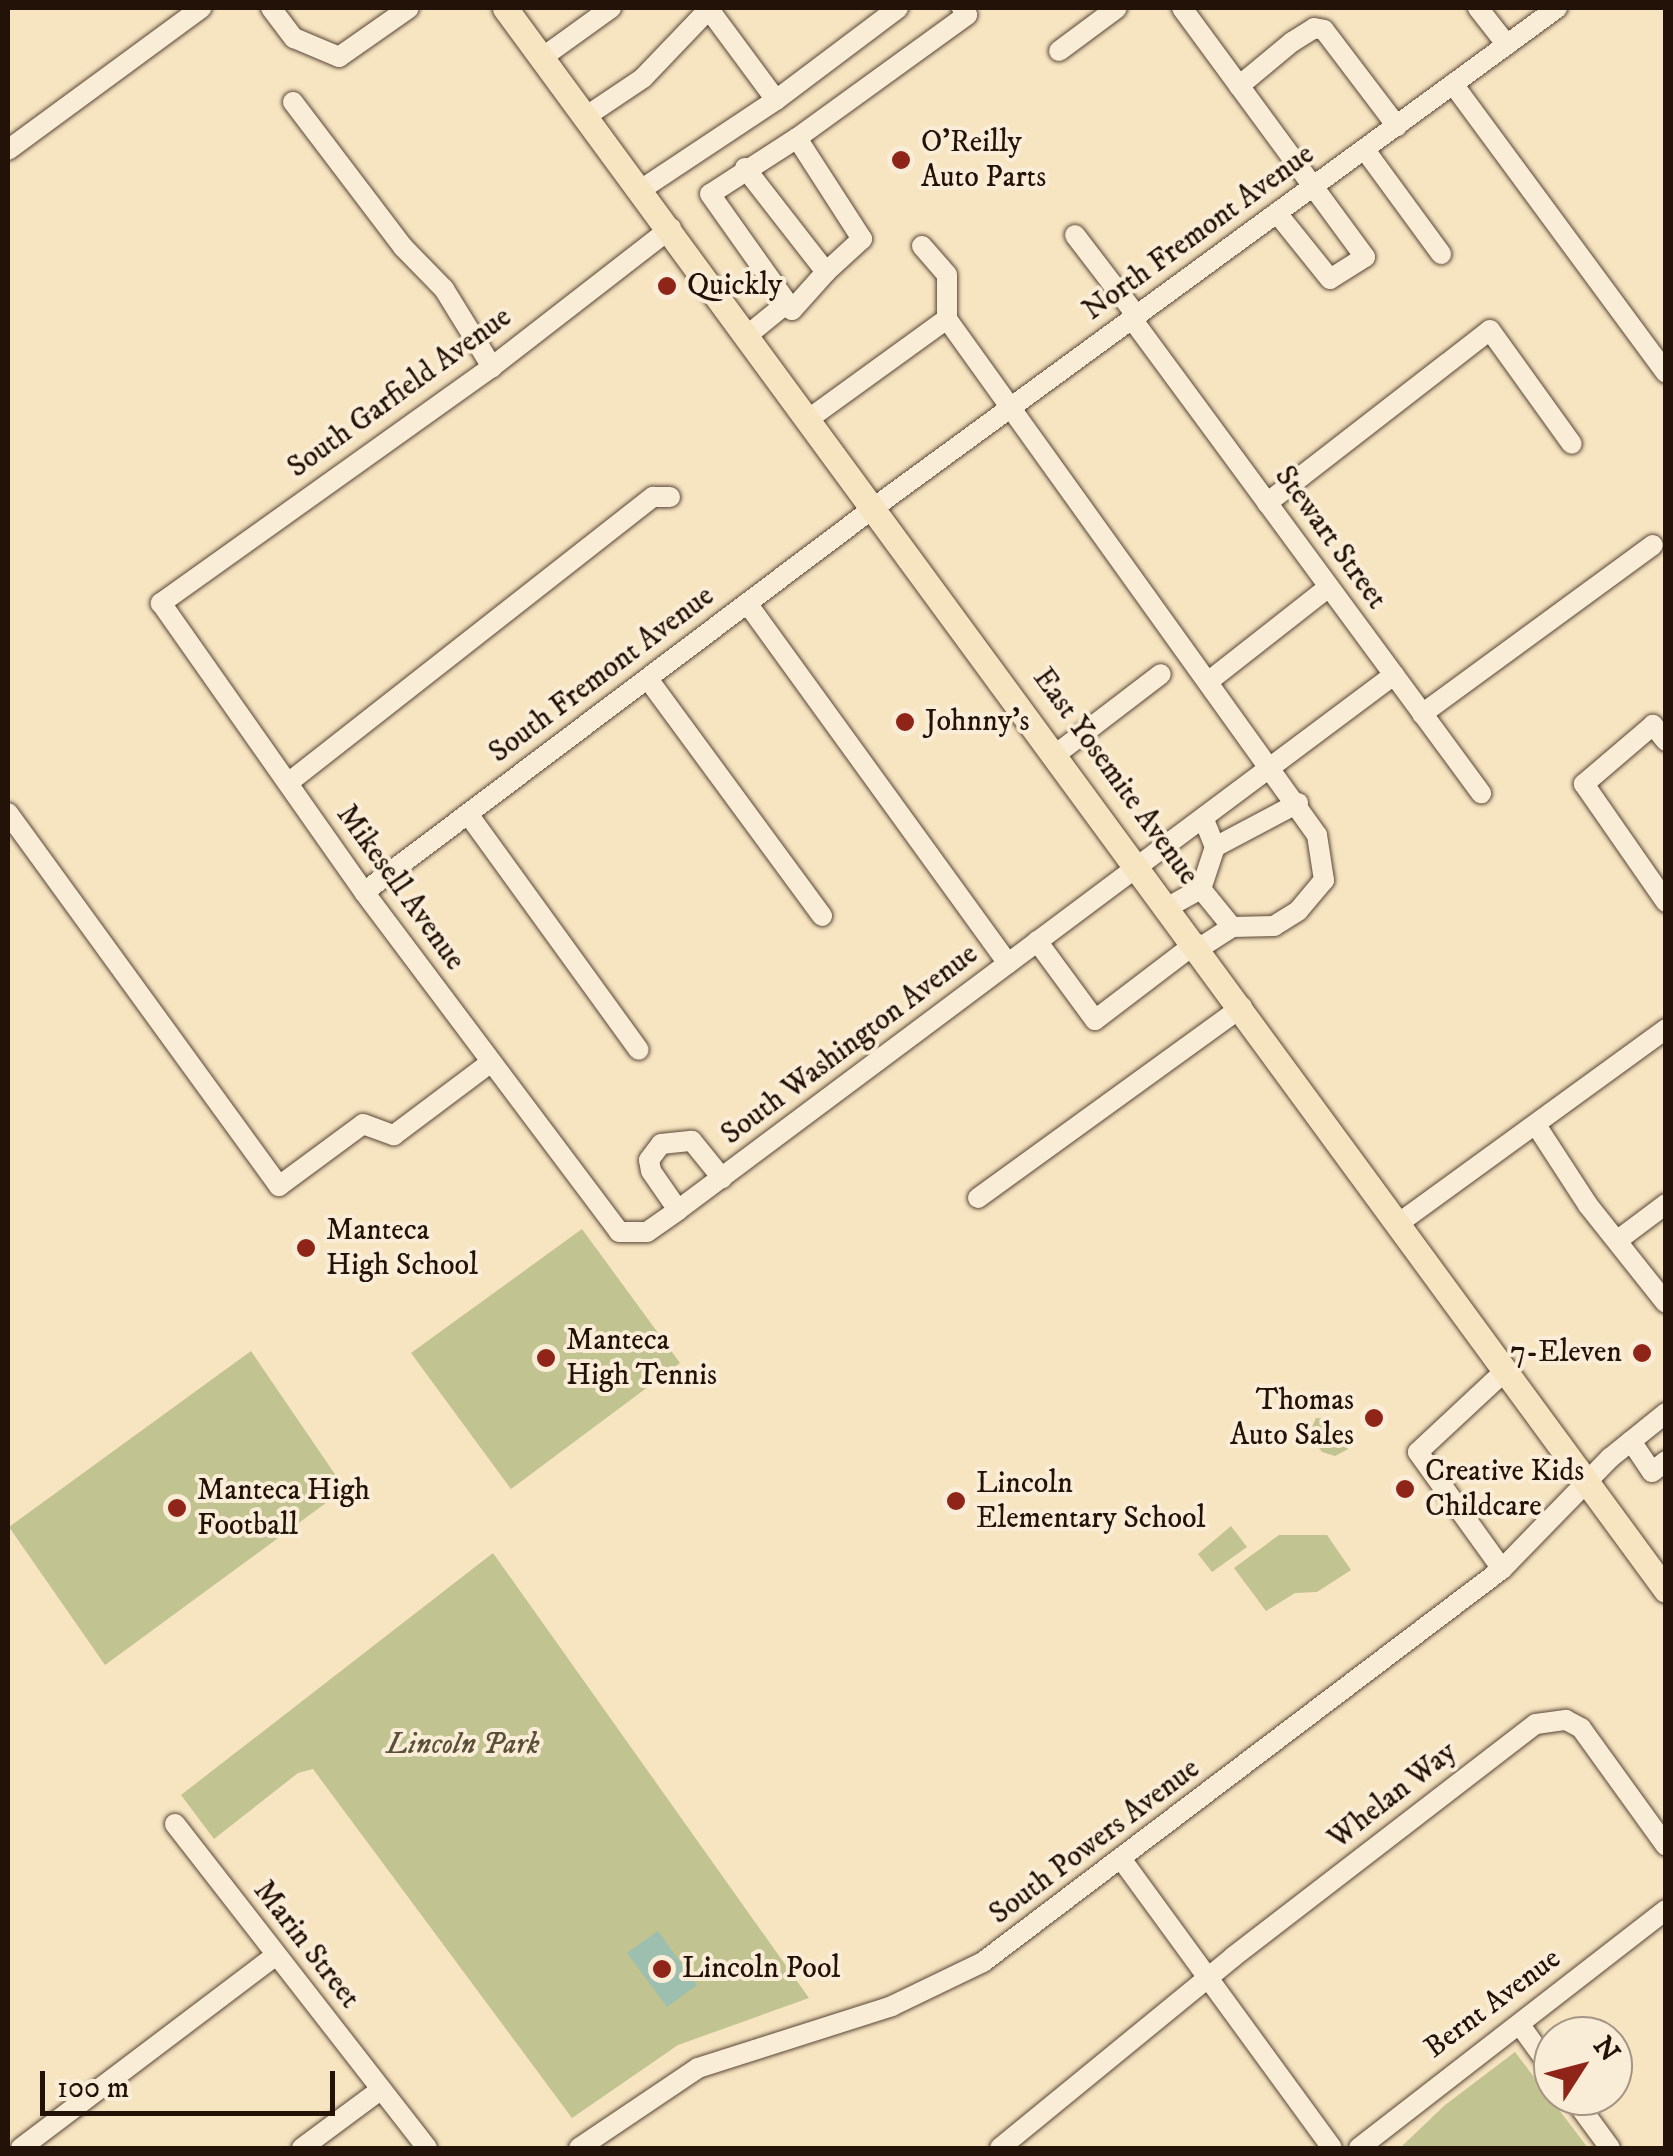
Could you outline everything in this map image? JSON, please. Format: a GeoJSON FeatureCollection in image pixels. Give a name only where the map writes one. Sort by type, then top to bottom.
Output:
{"type":"FeatureCollection","features":[{"type":"Feature","properties":{"kind":"main road","name":"East Yosemite Avenue"},"geometry":{"type":"LineString","coordinates":[[506,8],[1140,865],[1666,1590]]}},
{"type":"Feature","properties":{"kind":"street"},"geometry":{"type":"LineString","coordinates":[[8,150],[201,8]]}},
{"type":"Feature","properties":{"kind":"street"},"geometry":{"type":"LineString","coordinates":[[271,8],[294,38],[339,57],[408,8]]}},
{"type":"Feature","properties":{"kind":"street"},"geometry":{"type":"LineString","coordinates":[[544,57],[611,8]]}},
{"type":"Feature","properties":{"kind":"street"},"geometry":{"type":"LineString","coordinates":[[588,115],[643,78],[708,8],[776,100]]}},
{"type":"Feature","properties":{"kind":"street"},"geometry":{"type":"LineString","coordinates":[[642,189],[776,100],[898,8]]}},
{"type":"Feature","properties":{"kind":"street"},"geometry":{"type":"LineString","coordinates":[[797,138],[862,239],[792,310],[710,194],[797,138],[967,16],[962,8]]}},
{"type":"Feature","properties":{"kind":"street"},"geometry":{"type":"LineString","coordinates":[[1059,51],[1117,8]]}},
{"type":"Feature","properties":{"kind":"street"},"geometry":{"type":"LineString","coordinates":[[1182,8],[1365,256],[1330,279],[1277,214]]}},
{"type":"Feature","properties":{"kind":"street"},"geometry":{"type":"LineString","coordinates":[[1478,8],[1507,45]]}},
{"type":"Feature","properties":{"kind":"street","name":"North Fremont Avenue"},"geometry":{"type":"LineString","coordinates":[[876,506],[1557,8]]}},
{"type":"Feature","properties":{"kind":"street"},"geometry":{"type":"LineString","coordinates":[[1239,86],[1292,42],[1324,30],[1397,126]]}},
{"type":"Feature","properties":{"kind":"street"},"geometry":{"type":"LineString","coordinates":[[1453,84],[1666,373]]}},
{"type":"Feature","properties":{"kind":"street"},"geometry":{"type":"LineString","coordinates":[[293,102],[403,246],[444,289],[492,366]]}},
{"type":"Feature","properties":{"kind":"street"},"geometry":{"type":"LineString","coordinates":[[1364,150],[1440,254]]}},
{"type":"Feature","properties":{"kind":"street"},"geometry":{"type":"LineString","coordinates":[[746,168],[826,272]]}},
{"type":"Feature","properties":{"kind":"street","name":"South Garfield Avenue"},"geometry":{"type":"LineString","coordinates":[[160,603],[492,366],[671,228]]}},
{"type":"Feature","properties":{"kind":"street","name":"Stewart Street"},"geometry":{"type":"LineString","coordinates":[[1075,235],[1480,793]]}},
{"type":"Feature","properties":{"kind":"street"},"geometry":{"type":"LineString","coordinates":[[922,246],[947,275],[948,319],[1006,410],[1272,766],[1298,803],[1322,854],[1318,890],[1274,926],[1232,928],[1198,945],[1095,1020],[1037,941]]}},
{"type":"Feature","properties":{"kind":"street"},"geometry":{"type":"LineString","coordinates":[[749,334],[787,303]]}},
{"type":"Feature","properties":{"kind":"street"},"geometry":{"type":"LineString","coordinates":[[810,418],[948,319]]}},
{"type":"Feature","properties":{"kind":"street"},"geometry":{"type":"LineString","coordinates":[[1266,503],[1490,330],[1572,444]]}},
{"type":"Feature","properties":{"kind":"street"},"geometry":{"type":"LineString","coordinates":[[288,783],[653,497],[670,498]]}},
{"type":"Feature","properties":{"kind":"street","name":"South Fremont Avenue"},"geometry":{"type":"LineString","coordinates":[[364,892],[876,506]]}},
{"type":"Feature","properties":{"kind":"street"},"geometry":{"type":"LineString","coordinates":[[1422,714],[1653,545]]}},
{"type":"Feature","properties":{"kind":"street"},"geometry":{"type":"LineString","coordinates":[[1209,681],[1328,587]]}},
{"type":"Feature","properties":{"kind":"street","name":"Mikesell Avenue"},"geometry":{"type":"LineString","coordinates":[[160,603],[364,892],[595,1205]]}},
{"type":"Feature","properties":{"kind":"street"},"geometry":{"type":"LineString","coordinates":[[747,603],[1008,964]]}},
{"type":"Feature","properties":{"kind":"street"},"geometry":{"type":"LineString","coordinates":[[1056,756],[1162,674]]}},
{"type":"Feature","properties":{"kind":"street","name":"South Washington Avenue"},"geometry":{"type":"LineString","coordinates":[[595,1205],[619,1232],[633,1235],[678,1210],[1394,675]]}},
{"type":"Feature","properties":{"kind":"street"},"geometry":{"type":"LineString","coordinates":[[648,679],[822,916]]}},
{"type":"Feature","properties":{"kind":"street"},"geometry":{"type":"LineString","coordinates":[[1666,741],[1653,724],[1584,784],[1666,902]]}},
{"type":"Feature","properties":{"kind":"street"},"geometry":{"type":"LineString","coordinates":[[1170,906],[1201,889],[1216,847],[1298,803]]}},
{"type":"Feature","properties":{"kind":"street"},"geometry":{"type":"LineString","coordinates":[[8,813],[279,1186],[363,1124],[394,1136],[490,1063]]}},
{"type":"Feature","properties":{"kind":"street"},"geometry":{"type":"LineString","coordinates":[[468,814],[640,1050]]}},
{"type":"Feature","properties":{"kind":"street"},"geometry":{"type":"LineString","coordinates":[[1204,818],[1216,847]]}},
{"type":"Feature","properties":{"kind":"street"},"geometry":{"type":"LineString","coordinates":[[1201,889],[1232,928]]}},
{"type":"Feature","properties":{"kind":"street"},"geometry":{"type":"LineString","coordinates":[[978,1198],[1242,1007]]}},
{"type":"Feature","properties":{"kind":"street"},"geometry":{"type":"LineString","coordinates":[[1399,1223],[1666,1029]]}},
{"type":"Feature","properties":{"kind":"street"},"geometry":{"type":"LineString","coordinates":[[1536,1124],[1666,1303]]}},
{"type":"Feature","properties":{"kind":"street"},"geometry":{"type":"LineString","coordinates":[[678,1210],[651,1171],[648,1160],[660,1144],[692,1142],[722,1178]]}},
{"type":"Feature","properties":{"kind":"street"},"geometry":{"type":"LineString","coordinates":[[1618,1240],[1666,1204]]}},
{"type":"Feature","properties":{"kind":"street"},"geometry":{"type":"LineString","coordinates":[[1502,1569],[1418,1452],[1505,1371]]}},
{"type":"Feature","properties":{"kind":"street","name":"South Powers Avenue"},"geometry":{"type":"LineString","coordinates":[[578,2148],[698,2068],[953,1980],[1122,1860],[1502,1569],[1631,1441],[1666,1413]]}},
{"type":"Feature","properties":{"kind":"street"},"geometry":{"type":"LineString","coordinates":[[1631,1441],[1652,1472],[1666,1461]]}},
{"type":"Feature","properties":{"kind":"street","name":"Whelan Way"},"geometry":{"type":"LineString","coordinates":[[1000,2148],[1536,1724],[1566,1720],[1581,1728],[1666,1846]]}},
{"type":"Feature","properties":{"kind":"street","name":"Marin Street"},"geometry":{"type":"LineString","coordinates":[[175,1824],[427,2148]]}},
{"type":"Feature","properties":{"kind":"street"},"geometry":{"type":"LineString","coordinates":[[1122,1860],[1332,2148]]}},
{"type":"Feature","properties":{"kind":"street","name":"Bernt Avenue"},"geometry":{"type":"LineString","coordinates":[[1359,2148],[1666,1910]]}},
{"type":"Feature","properties":{"kind":"street"},"geometry":{"type":"LineString","coordinates":[[21,2148],[276,1954]]}},
{"type":"Feature","properties":{"kind":"street"},"geometry":{"type":"LineString","coordinates":[[1520,2024],[1533,2042]]}},
{"type":"Feature","properties":{"kind":"street"},"geometry":{"type":"LineString","coordinates":[[302,2148],[380,2090]]}},
{"type":"Feature","properties":{"kind":"street"},"geometry":{"type":"LineString","coordinates":[[1587,2116],[1610,2148]]}},
{"type":"Feature","properties":{"kind":"green space","name":"Manteca High Tennis"},"geometry":{"type":"Polygon","coordinates":[[[582,1229],[680,1363],[511,1489],[411,1353],[582,1229]]]}},
{"type":"Feature","properties":{"kind":"green space","name":"Manteca High Football"},"geometry":{"type":"Polygon","coordinates":[[[251,1351],[345,1489],[105,1665],[9,1527],[251,1351]]]}},
{"type":"Feature","properties":{"kind":"green space"},"geometry":{"type":"Polygon","coordinates":[[[1316,1418],[1328,1419],[1348,1449],[1335,1456],[1322,1452],[1309,1434],[1316,1418]]]}},
{"type":"Feature","properties":{"kind":"green space"},"geometry":{"type":"Polygon","coordinates":[[[1231,1526],[1247,1547],[1212,1572],[1198,1554],[1231,1526]]]}},
{"type":"Feature","properties":{"kind":"green space"},"geometry":{"type":"Polygon","coordinates":[[[1279,1535],[1327,1535],[1351,1570],[1317,1592],[1295,1593],[1266,1611],[1234,1568],[1279,1535]]]}},
{"type":"Feature","properties":{"kind":"green space","name":"Lincoln Park"},"geometry":{"type":"Polygon","coordinates":[[[493,1553],[809,1998],[678,2045],[572,2118],[313,1769],[298,1773],[214,1839],[181,1795],[493,1553]]]}},
{"type":"Feature","properties":{"kind":"green space"},"geometry":{"type":"Polygon","coordinates":[[[1515,2052],[1533,2076],[1533,2116],[1564,2116],[1588,2148],[1400,2148],[1445,2105],[1515,2052]]]}},
{"type":"Feature","properties":{"kind":"shaded area","name":"Lincoln Pool"},"geometry":{"type":"Polygon","coordinates":[[[658,1931],[697,1985],[667,2007],[627,1953],[658,1931]]]}},
{"type":"Feature","properties":{"kind":"place","name":"O'Reilly Auto Parts"},"geometry":{"type":"Point","coordinates":[901,160]}},
{"type":"Feature","properties":{"kind":"place","name":"Quickly"},"geometry":{"type":"Point","coordinates":[667,286]}},
{"type":"Feature","properties":{"kind":"place","name":"Johnny's"},"geometry":{"type":"Point","coordinates":[905,722]}},
{"type":"Feature","properties":{"kind":"place","name":"Manteca High School"},"geometry":{"type":"Point","coordinates":[306,1248]}},
{"type":"Feature","properties":{"kind":"place","name":"7-Eleven"},"geometry":{"type":"Point","coordinates":[1642,1353]}},
{"type":"Feature","properties":{"kind":"place","name":"Manteca High Tennis"},"geometry":{"type":"Point","coordinates":[546,1358]}},
{"type":"Feature","properties":{"kind":"place","name":"Thomas Auto Sales"},"geometry":{"type":"Point","coordinates":[1374,1418]}},
{"type":"Feature","properties":{"kind":"place","name":"Creative Kids Childcare"},"geometry":{"type":"Point","coordinates":[1405,1489]}},
{"type":"Feature","properties":{"kind":"place","name":"Lincoln Elementary School"},"geometry":{"type":"Point","coordinates":[956,1501]}},
{"type":"Feature","properties":{"kind":"place","name":"Manteca High Football"},"geometry":{"type":"Point","coordinates":[177,1508]}},
{"type":"Feature","properties":{"kind":"place","name":"Lincoln Pool"},"geometry":{"type":"Point","coordinates":[662,1969]}}]}
